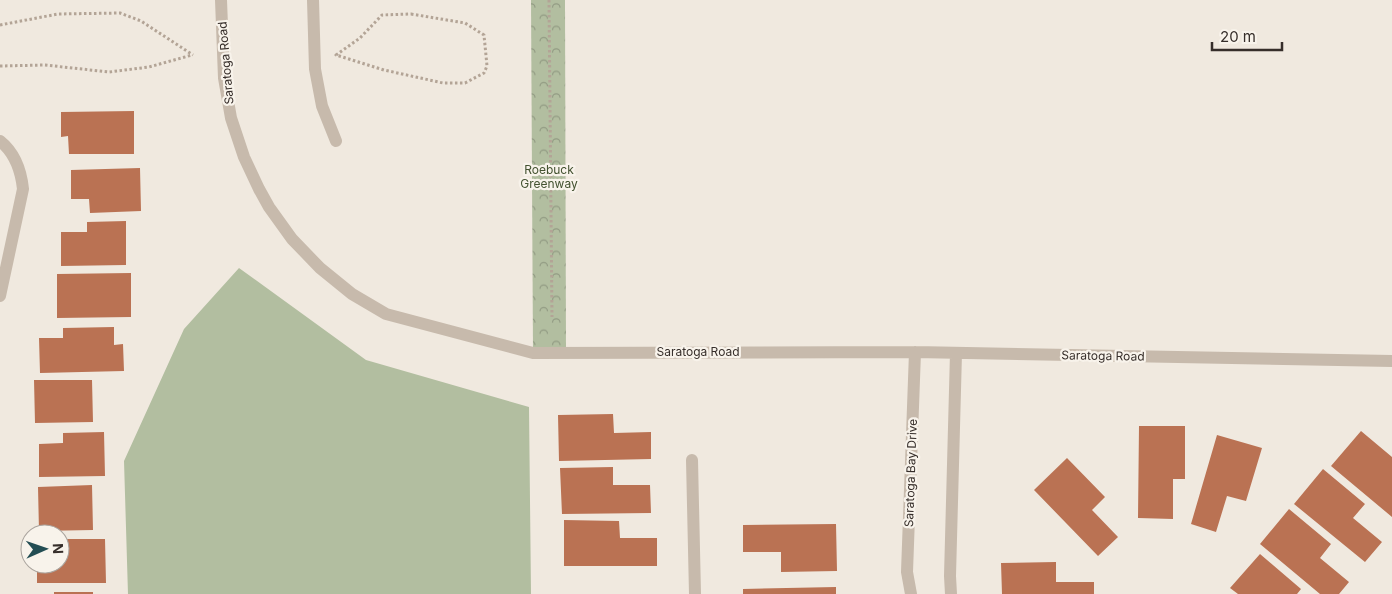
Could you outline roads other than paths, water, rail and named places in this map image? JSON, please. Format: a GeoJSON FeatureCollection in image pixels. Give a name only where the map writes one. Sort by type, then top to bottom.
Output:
{"type":"FeatureCollection","features":[{"type":"Feature","properties":{"kind":"street","name":"Saratoga Road"},"geometry":{"type":"LineString","coordinates":[[221,0],[224,78],[231,118],[244,157],[259,189],[292,239],[320,268],[352,294],[386,314],[532,353],[915,352],[1392,361]]}},
{"type":"Feature","properties":{"kind":"street"},"geometry":{"type":"LineString","coordinates":[[312,0],[315,69],[322,106],[336,141]]}},
{"type":"Feature","properties":{"kind":"street"},"geometry":{"type":"LineString","coordinates":[[0,141],[14,157],[21,173],[23,189],[0,296]]}},
{"type":"Feature","properties":{"kind":"street","name":"Saratoga Bay Drive"},"geometry":{"type":"LineString","coordinates":[[911,594],[907,572],[915,352]]}},
{"type":"Feature","properties":{"kind":"street"},"geometry":{"type":"LineString","coordinates":[[951,594],[956,353]]}},
{"type":"Feature","properties":{"kind":"street"},"geometry":{"type":"LineString","coordinates":[[692,460],[695,594]]}},
{"type":"Feature","properties":{"kind":"park label","name":"Roebuck Greenway"},"geometry":{"type":"Point","coordinates":[549,177]}}]}
